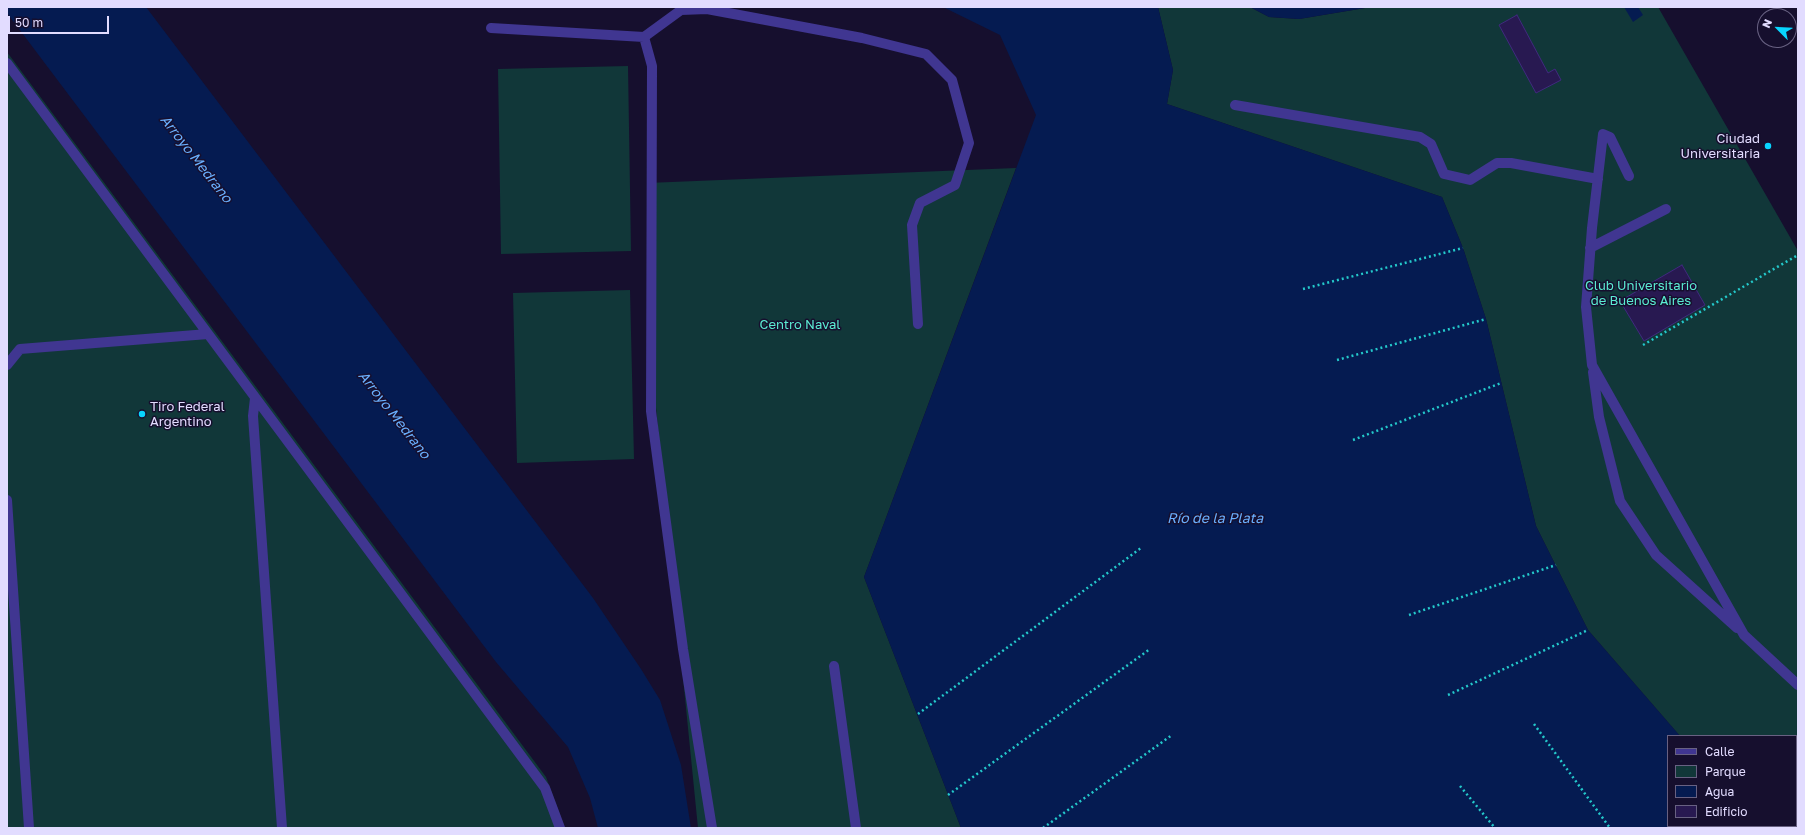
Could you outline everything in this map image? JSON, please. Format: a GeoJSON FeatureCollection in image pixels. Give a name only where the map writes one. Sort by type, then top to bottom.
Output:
{"type":"FeatureCollection","features":[{"type":"Feature","properties":{"kind":"lane"},"geometry":{"type":"LineString","coordinates":[[491,28],[644,37],[681,10],[707,9],[862,38],[926,54],[952,80],[969,142],[955,185],[920,202],[912,225],[918,324]]}},
{"type":"Feature","properties":{"kind":"lane"},"geometry":{"type":"LineString","coordinates":[[644,37],[652,66],[651,411],[683,649],[712,828]]}},
{"type":"Feature","properties":{"kind":"lane"},"geometry":{"type":"LineString","coordinates":[[7,63],[545,788],[560,828]]}},
{"type":"Feature","properties":{"kind":"lane"},"geometry":{"type":"LineString","coordinates":[[1235,105],[1420,137],[1431,144],[1444,174],[1470,180],[1497,163],[1511,163],[1598,178]]}},
{"type":"Feature","properties":{"kind":"lane"},"geometry":{"type":"LineString","coordinates":[[1629,176],[1610,137],[1603,134],[1590,248],[1586,307],[1599,417],[1620,501],[1656,555],[1798,685]]}},
{"type":"Feature","properties":{"kind":"lane"},"geometry":{"type":"LineString","coordinates":[[1590,248],[1666,209]]}},
{"type":"Feature","properties":{"kind":"lane"},"geometry":{"type":"LineString","coordinates":[[7,365],[20,349],[208,334]]}},
{"type":"Feature","properties":{"kind":"lane"},"geometry":{"type":"LineString","coordinates":[[1592,365],[1744,635]]}},
{"type":"Feature","properties":{"kind":"lane"},"geometry":{"type":"LineString","coordinates":[[256,398],[253,416],[282,828]]}},
{"type":"Feature","properties":{"kind":"lane"},"geometry":{"type":"LineString","coordinates":[[7,500],[30,828]]}},
{"type":"Feature","properties":{"kind":"lane"},"geometry":{"type":"LineString","coordinates":[[834,666],[856,828]]}},
{"type":"Feature","properties":{"kind":"path"},"geometry":{"type":"LineString","coordinates":[[1303,289],[1463,248]]}},
{"type":"Feature","properties":{"kind":"path"},"geometry":{"type":"LineString","coordinates":[[1644,345],[1798,255]]}},
{"type":"Feature","properties":{"kind":"path"},"geometry":{"type":"LineString","coordinates":[[1336,360],[1486,319]]}},
{"type":"Feature","properties":{"kind":"path"},"geometry":{"type":"LineString","coordinates":[[1352,440],[1501,383]]}},
{"type":"Feature","properties":{"kind":"path"},"geometry":{"type":"LineString","coordinates":[[918,714],[1141,548]]}},
{"type":"Feature","properties":{"kind":"path"},"geometry":{"type":"LineString","coordinates":[[1409,615],[1556,565]]}},
{"type":"Feature","properties":{"kind":"path"},"geometry":{"type":"LineString","coordinates":[[1448,695],[1588,630]]}},
{"type":"Feature","properties":{"kind":"path"},"geometry":{"type":"LineString","coordinates":[[948,795],[1150,649]]}},
{"type":"Feature","properties":{"kind":"path"},"geometry":{"type":"LineString","coordinates":[[1534,724],[1610,828]]}},
{"type":"Feature","properties":{"kind":"path"},"geometry":{"type":"LineString","coordinates":[[1043,828],[1172,735]]}},
{"type":"Feature","properties":{"kind":"path"},"geometry":{"type":"LineString","coordinates":[[1460,786],[1494,828]]}},
{"type":"Feature","properties":{"kind":"green space","name":"Club Universitario de Buenos Aires"},"geometry":{"type":"Polygon","coordinates":[[[1158,7],[1250,7],[1269,17],[1299,19],[1371,7],[1658,7],[1798,251],[1798,828],[1706,828],[1797,827],[1797,735],[1679,735],[1588,630],[1536,526],[1486,319],[1463,248],[1442,197],[1167,104],[1173,70],[1158,7]]]}},
{"type":"Feature","properties":{"kind":"green space","name":"Tiro Federal Argentino"},"geometry":{"type":"Polygon","coordinates":[[[7,52],[546,777],[565,828],[7,828],[7,52]]]}},
{"type":"Feature","properties":{"kind":"green space"},"geometry":{"type":"Polygon","coordinates":[[[628,66],[631,251],[501,254],[498,69],[628,66]]]}},
{"type":"Feature","properties":{"kind":"green space","name":"Centro Naval"},"geometry":{"type":"Polygon","coordinates":[[[1016,168],[864,577],[961,828],[698,828],[656,408],[647,183],[1016,168]]]}},
{"type":"Feature","properties":{"kind":"green space"},"geometry":{"type":"Polygon","coordinates":[[[630,290],[634,459],[517,463],[513,293],[630,290]]]}},
{"type":"Feature","properties":{"kind":"water","name":"Arroyo Medrano"},"geometry":{"type":"Polygon","coordinates":[[[7,7],[146,7],[593,598],[641,669],[660,700],[681,765],[691,828],[598,828],[590,798],[568,747],[496,662],[7,13],[7,7]]]}},
{"type":"Feature","properties":{"kind":"water","name":"Río de la Plata"},"geometry":{"type":"Polygon","coordinates":[[[943,7],[1158,7],[1173,70],[1167,104],[1442,197],[1463,248],[1486,319],[1536,526],[1588,630],[1679,735],[1667,735],[1667,827],[1707,827],[1706,828],[961,828],[864,577],[1036,115],[1000,35],[943,7]]]}},
{"type":"Feature","properties":{"kind":"water"},"geometry":{"type":"Polygon","coordinates":[[[1250,7],[1371,7],[1299,19],[1269,17],[1250,7]]]}},
{"type":"Feature","properties":{"kind":"water"},"geometry":{"type":"Polygon","coordinates":[[[1624,7],[1638,7],[1643,15],[1633,22],[1624,7]]]}},
{"type":"Feature","properties":{"kind":"building"},"geometry":{"type":"Polygon","coordinates":[[[1517,15],[1548,73],[1555,69],[1561,80],[1536,93],[1499,25],[1517,15]]]}},
{"type":"Feature","properties":{"kind":"building"},"geometry":{"type":"Polygon","coordinates":[[[1682,265],[1705,305],[1644,341],[1620,301],[1682,265]]]}},
{"type":"Feature","properties":{"kind":"place","name":"Ciudad Universitaria"},"geometry":{"type":"Point","coordinates":[1768,146]}},
{"type":"Feature","properties":{"kind":"place","name":"Tiro Federal Argentino"},"geometry":{"type":"Point","coordinates":[142,414]}}]}
